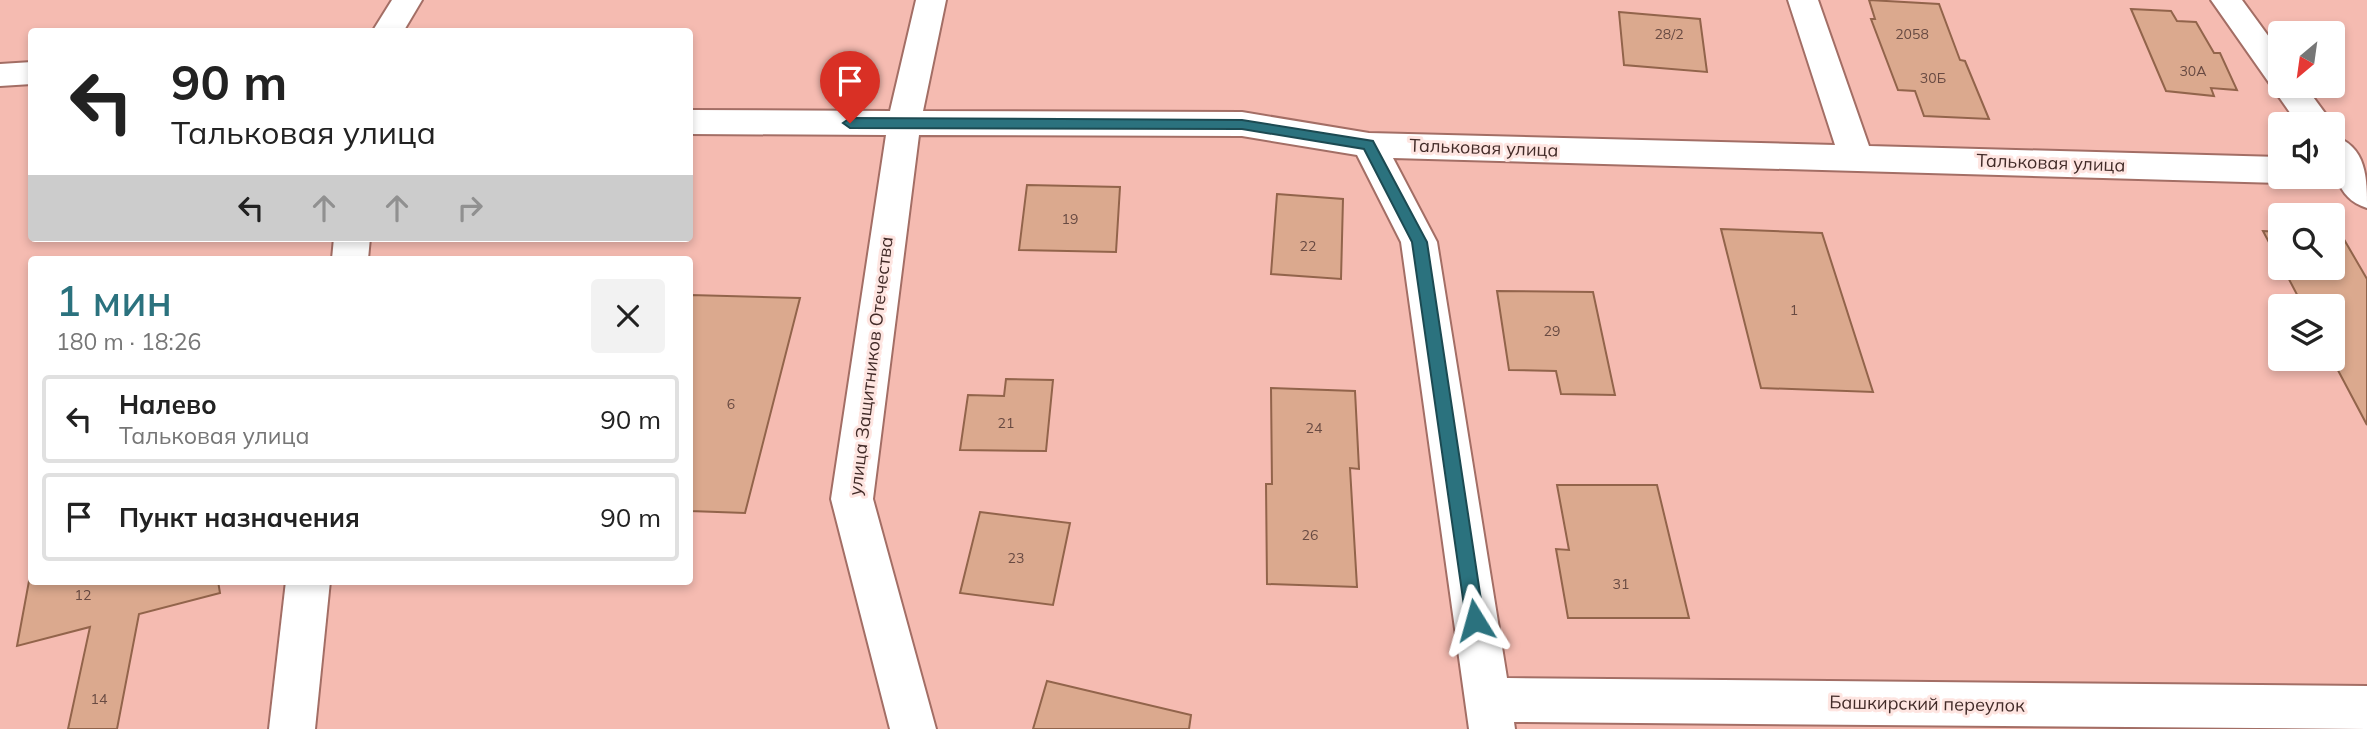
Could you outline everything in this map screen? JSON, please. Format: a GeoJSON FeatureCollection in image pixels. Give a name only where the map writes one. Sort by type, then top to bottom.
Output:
{"type":"FeatureCollection","features":[{"type":"Feature","properties":{"kind":"street"},"geometry":{"type":"LineString","coordinates":[[390,28],[407,0]]}},
{"type":"Feature","properties":{"kind":"street","name":"улица Защитников Отечества"},"geometry":{"type":"LineString","coordinates":[[913,729],[852,499],[904,123],[932,0]]}},
{"type":"Feature","properties":{"kind":"street"},"geometry":{"type":"LineString","coordinates":[[1803,0],[1856,158]]}},
{"type":"Feature","properties":{"kind":"street"},"geometry":{"type":"LineString","coordinates":[[2226,0],[2268,58]]}},
{"type":"Feature","properties":{"kind":"street"},"geometry":{"type":"LineString","coordinates":[[0,75],[28,73]]}},
{"type":"Feature","properties":{"kind":"street","name":"Тальковая улица"},"geometry":{"type":"LineString","coordinates":[[693,122],[1242,124],[1368,145],[2268,170]]}},
{"type":"Feature","properties":{"kind":"street"},"geometry":{"type":"LineString","coordinates":[[1368,145],[1419,242],[1490,715]]}},
{"type":"Feature","properties":{"kind":"street"},"geometry":{"type":"LineString","coordinates":[[292,729],[308,585]]}},
{"type":"Feature","properties":{"kind":"street","name":"Башкирский переулок"},"geometry":{"type":"LineString","coordinates":[[1490,715],[2367,708]]}},
{"type":"Feature","properties":{"kind":"building"},"geometry":{"type":"Polygon","coordinates":[[[1869,0],[1939,4],[1960,60],[1965,61],[1989,119],[1924,116],[1915,91],[1898,90],[1871,19],[1875,19],[1869,0]]]}},
{"type":"Feature","properties":{"kind":"building"},"geometry":{"type":"Polygon","coordinates":[[[2131,9],[2171,11],[2177,21],[2196,22],[2214,53],[2220,53],[2237,90],[2211,88],[2214,96],[2166,91],[2131,9]]]}},
{"type":"Feature","properties":{"kind":"building"},"geometry":{"type":"Polygon","coordinates":[[[1619,12],[1700,19],[1707,72],[1624,65],[1619,12]]]}},
{"type":"Feature","properties":{"kind":"building"},"geometry":{"type":"Polygon","coordinates":[[[1027,185],[1120,187],[1116,252],[1019,250],[1027,185]]]}},
{"type":"Feature","properties":{"kind":"building"},"geometry":{"type":"Polygon","coordinates":[[[1277,194],[1343,199],[1341,279],[1271,274],[1277,194]]]}},
{"type":"Feature","properties":{"kind":"building"},"geometry":{"type":"Polygon","coordinates":[[[1721,229],[1822,233],[1873,392],[1761,388],[1721,229]]]}},
{"type":"Feature","properties":{"kind":"building"},"geometry":{"type":"Polygon","coordinates":[[[2345,241],[2367,279],[2367,425],[2338,371],[2345,371],[2345,294],[2297,294],[2289,280],[2345,280],[2345,241]]]}},
{"type":"Feature","properties":{"kind":"building"},"geometry":{"type":"Polygon","coordinates":[[[1497,291],[1593,292],[1615,395],[1561,394],[1556,371],[1509,370],[1497,291]]]}},
{"type":"Feature","properties":{"kind":"building"},"geometry":{"type":"Polygon","coordinates":[[[693,295],[800,298],[745,513],[693,511],[693,295]]]}},
{"type":"Feature","properties":{"kind":"building"},"geometry":{"type":"Polygon","coordinates":[[[1006,379],[1053,380],[1046,451],[960,450],[968,395],[1004,396],[1006,379]]]}},
{"type":"Feature","properties":{"kind":"building"},"geometry":{"type":"Polygon","coordinates":[[[1271,388],[1355,391],[1359,469],[1350,468],[1357,587],[1267,584],[1266,484],[1272,484],[1271,388]]]}},
{"type":"Feature","properties":{"kind":"building"},"geometry":{"type":"Polygon","coordinates":[[[1557,485],[1657,485],[1689,618],[1568,618],[1556,549],[1569,550],[1557,485]]]}},
{"type":"Feature","properties":{"kind":"building"},"geometry":{"type":"Polygon","coordinates":[[[980,512],[1070,523],[1053,605],[960,593],[980,512]]]}},
{"type":"Feature","properties":{"kind":"building"},"geometry":{"type":"Polygon","coordinates":[[[28,585],[219,585],[220,593],[139,614],[117,729],[68,729],[90,627],[17,646],[28,585]]]}},
{"type":"Feature","properties":{"kind":"building"},"geometry":{"type":"Polygon","coordinates":[[[1047,681],[1191,715],[1189,729],[1033,729],[1047,681]]]}},
{"type":"Feature","properties":{"kind":"route"},"geometry":{"type":"LineString","coordinates":[[850,123],[1242,124],[1368,145],[1419,242],[1475,620]]}}]}
